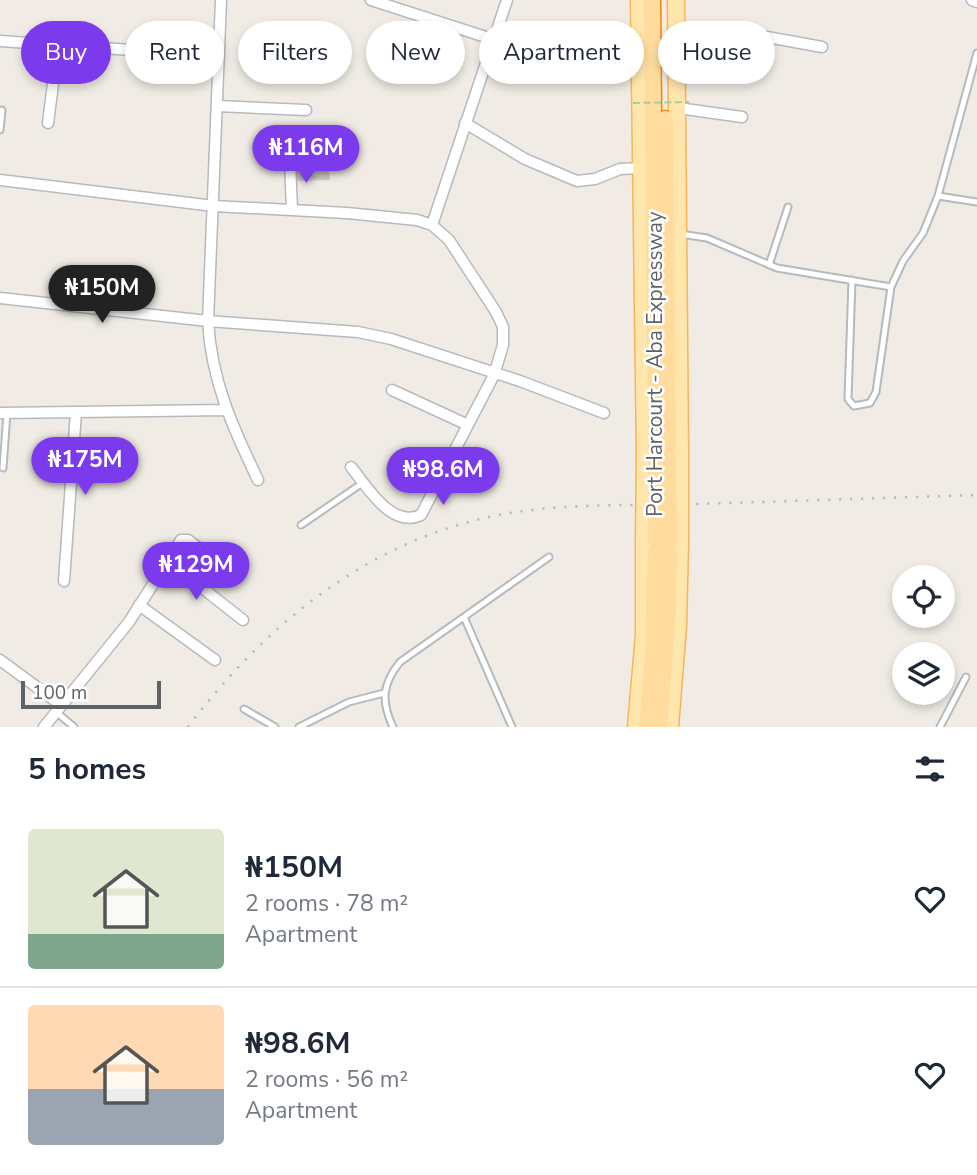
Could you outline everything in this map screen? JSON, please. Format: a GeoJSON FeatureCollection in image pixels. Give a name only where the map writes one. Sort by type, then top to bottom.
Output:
{"type":"FeatureCollection","features":[{"type":"Feature","properties":{"kind":"highway","name":"Port Harcourt - Aba Expressway"},"geometry":{"type":"LineString","coordinates":[[652,0],[662,456]]}},
{"type":"Feature","properties":{"kind":"highway","name":"Port Harcourt - Aba Expressway"},"geometry":{"type":"LineString","coordinates":[[659,727],[667,621],[662,541],[663,0]]}},
{"type":"Feature","properties":{"kind":"highway","name":"Port Harcourt - Aba Expressway"},"geometry":{"type":"LineString","coordinates":[[646,727],[662,541]]}},
{"type":"Feature","properties":{"kind":"main road"},"geometry":{"type":"LineString","coordinates":[[639,0],[640,21]]}},
{"type":"Feature","properties":{"kind":"main road"},"geometry":{"type":"LineString","coordinates":[[676,0],[677,21]]}},
{"type":"Feature","properties":{"kind":"main road"},"geometry":{"type":"LineString","coordinates":[[640,84],[640,168],[662,456],[662,541],[678,626],[670,727]]}},
{"type":"Feature","properties":{"kind":"main road"},"geometry":{"type":"LineString","coordinates":[[662,456],[680,234],[684,105],[682,84]]}},
{"type":"Feature","properties":{"kind":"main road"},"geometry":{"type":"LineString","coordinates":[[636,727],[644,635],[662,541]]}},
{"type":"Feature","properties":{"kind":"street"},"geometry":{"type":"LineString","coordinates":[[220,21],[221,0]]}},
{"type":"Feature","properties":{"kind":"street"},"geometry":{"type":"LineString","coordinates":[[374,0],[479,35]]}},
{"type":"Feature","properties":{"kind":"street"},"geometry":{"type":"LineString","coordinates":[[499,21],[507,0]]}},
{"type":"Feature","properties":{"kind":"street"},"geometry":{"type":"LineString","coordinates":[[972,0],[977,2]]}},
{"type":"Feature","properties":{"kind":"street"},"geometry":{"type":"LineString","coordinates":[[775,38],[822,47]]}},
{"type":"Feature","properties":{"kind":"street"},"geometry":{"type":"LineString","coordinates":[[0,41],[21,42]]}},
{"type":"Feature","properties":{"kind":"street"},"geometry":{"type":"LineString","coordinates":[[432,225],[479,79]]}},
{"type":"Feature","properties":{"kind":"street"},"geometry":{"type":"LineString","coordinates":[[48,123],[53,84]]}},
{"type":"Feature","properties":{"kind":"street"},"geometry":{"type":"LineString","coordinates":[[218,84],[208,321],[210,353],[225,410],[258,480]]}},
{"type":"Feature","properties":{"kind":"street"},"geometry":{"type":"LineString","coordinates":[[684,105],[742,117]]}},
{"type":"Feature","properties":{"kind":"street"},"geometry":{"type":"LineString","coordinates":[[217,106],[306,110]]}},
{"type":"Feature","properties":{"kind":"street"},"geometry":{"type":"LineString","coordinates":[[465,123],[525,159],[576,181],[595,179],[620,169],[640,168]]}},
{"type":"Feature","properties":{"kind":"street"},"geometry":{"type":"LineString","coordinates":[[290,161],[292,210]]}},
{"type":"Feature","properties":{"kind":"street"},"geometry":{"type":"LineString","coordinates":[[0,180],[214,206],[417,220],[432,225],[449,240],[503,327],[503,345],[494,375],[421,515],[406,519],[391,514],[351,467]]}},
{"type":"Feature","properties":{"kind":"street"},"geometry":{"type":"LineString","coordinates":[[0,298],[208,321],[358,332],[391,339],[494,375],[575,399],[604,413]]}},
{"type":"Feature","properties":{"kind":"street"},"geometry":{"type":"LineString","coordinates":[[392,390],[468,425]]}},
{"type":"Feature","properties":{"kind":"street"},"geometry":{"type":"LineString","coordinates":[[4,413],[225,410]]}},
{"type":"Feature","properties":{"kind":"street"},"geometry":{"type":"LineString","coordinates":[[64,581],[76,412]]}},
{"type":"Feature","properties":{"kind":"street"},"geometry":{"type":"LineString","coordinates":[[44,727],[139,605],[181,540],[188,540],[235,576]]}},
{"type":"Feature","properties":{"kind":"street"},"geometry":{"type":"LineString","coordinates":[[168,561],[243,620]]}},
{"type":"Feature","properties":{"kind":"street"},"geometry":{"type":"LineString","coordinates":[[139,605],[215,660]]}},
{"type":"Feature","properties":{"kind":"street"},"geometry":{"type":"LineString","coordinates":[[0,660],[58,709]]}},
{"type":"Feature","properties":{"kind":"lane"},"geometry":{"type":"LineString","coordinates":[[852,280],[848,399],[854,406],[860,407],[870,403],[876,392],[891,287],[903,261],[923,233],[938,195],[977,53]]}},
{"type":"Feature","properties":{"kind":"lane"},"geometry":{"type":"LineString","coordinates":[[0,130],[2,110]]}},
{"type":"Feature","properties":{"kind":"lane"},"geometry":{"type":"LineString","coordinates":[[938,195],[977,202]]}},
{"type":"Feature","properties":{"kind":"lane"},"geometry":{"type":"LineString","coordinates":[[769,265],[788,207]]}},
{"type":"Feature","properties":{"kind":"lane"},"geometry":{"type":"LineString","coordinates":[[680,234],[707,238],[769,265],[891,287]]}},
{"type":"Feature","properties":{"kind":"lane"},"geometry":{"type":"LineString","coordinates":[[3,468],[4,413]]}},
{"type":"Feature","properties":{"kind":"lane"},"geometry":{"type":"LineString","coordinates":[[301,525],[364,482]]}},
{"type":"Feature","properties":{"kind":"lane"},"geometry":{"type":"LineString","coordinates":[[393,727],[386,712],[384,693],[388,677],[400,662],[550,557]]}},
{"type":"Feature","properties":{"kind":"lane"},"geometry":{"type":"LineString","coordinates":[[464,617],[512,727]]}},
{"type":"Feature","properties":{"kind":"lane"},"geometry":{"type":"LineString","coordinates":[[940,727],[966,677]]}},
{"type":"Feature","properties":{"kind":"lane"},"geometry":{"type":"LineString","coordinates":[[299,727],[349,702],[384,693]]}},
{"type":"Feature","properties":{"kind":"lane"},"geometry":{"type":"LineString","coordinates":[[58,709],[74,727]]}},
{"type":"Feature","properties":{"kind":"lane"},"geometry":{"type":"LineString","coordinates":[[244,709],[275,727]]}},
{"type":"Feature","properties":{"kind":"path"},"geometry":{"type":"LineString","coordinates":[[634,103],[684,105]]}},
{"type":"Feature","properties":{"kind":"building"},"geometry":{"type":"Polygon","coordinates":[[[328,158],[329,179],[298,180],[297,159],[328,158]]]}},
{"type":"Feature","properties":{"kind":"railway"},"geometry":{"type":"LineString","coordinates":[[188,727],[248,657],[316,598],[393,550],[480,519],[533,510],[587,506],[977,495]]}}]}
